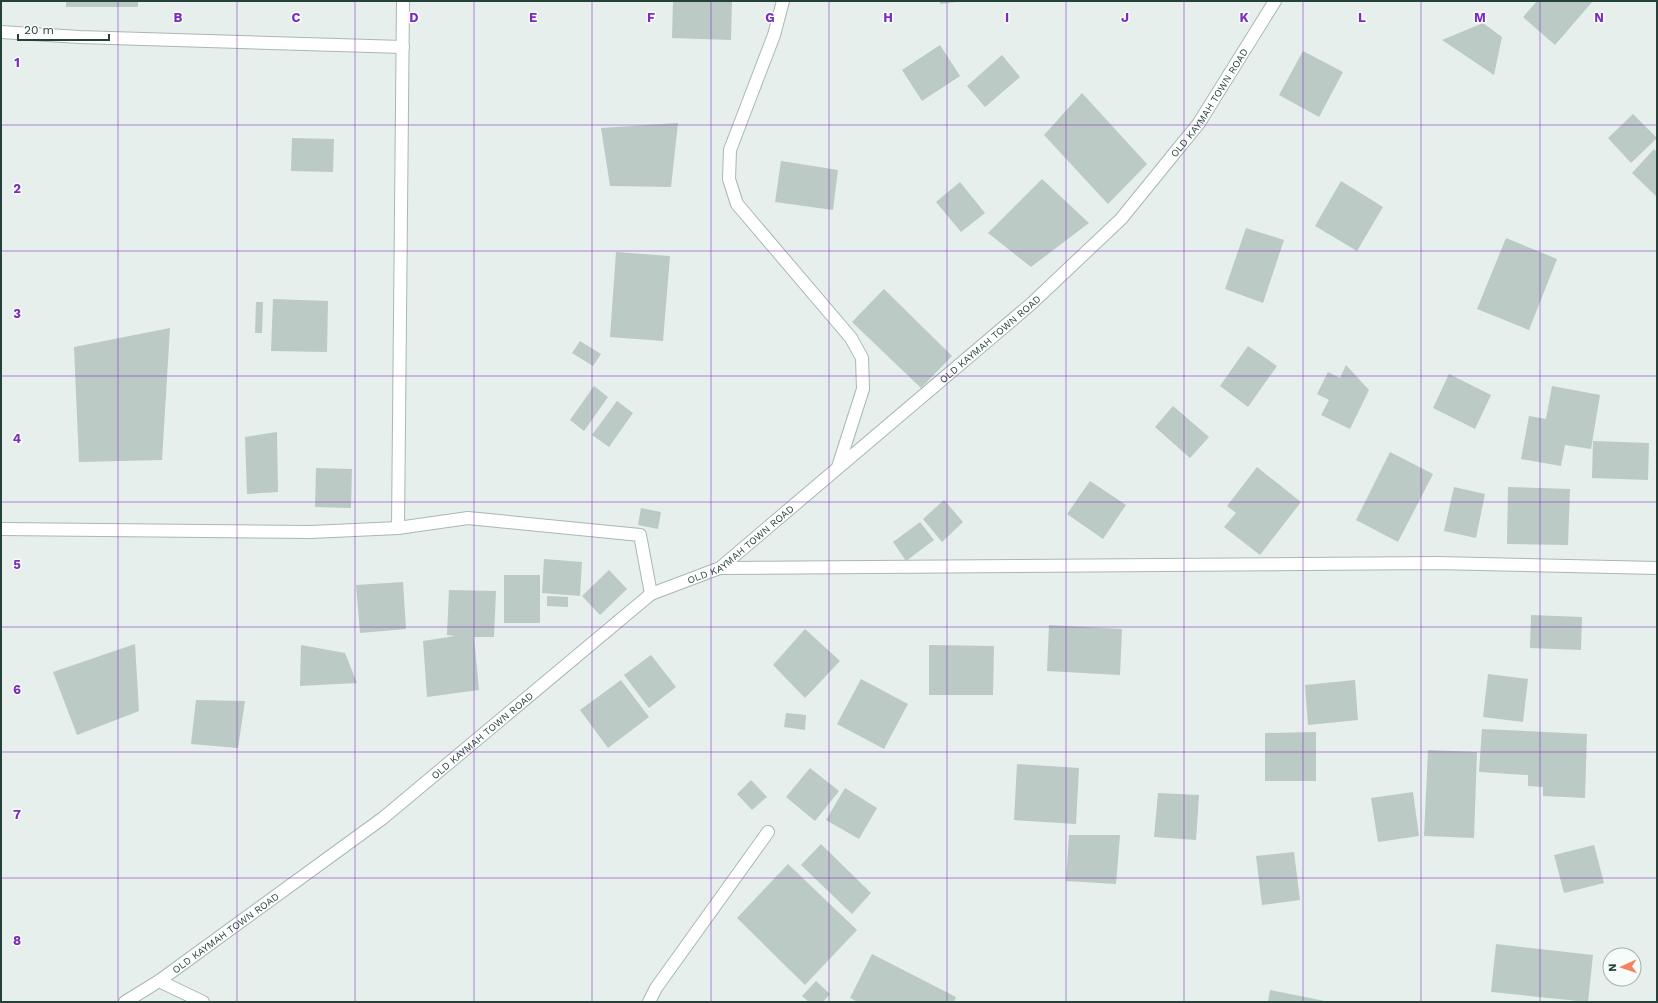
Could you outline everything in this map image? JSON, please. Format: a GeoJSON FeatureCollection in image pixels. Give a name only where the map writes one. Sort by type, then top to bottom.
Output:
{"type":"FeatureCollection","features":[{"type":"Feature","properties":{"kind":"street"},"geometry":{"type":"LineString","coordinates":[[398,528],[403,1]]}},
{"type":"Feature","properties":{"kind":"street"},"geometry":{"type":"LineString","coordinates":[[783,1],[774,35],[730,150],[729,179],[737,204],[851,338],[862,358],[862,389],[838,467]]}},
{"type":"Feature","properties":{"kind":"street","name":"OLD KAYMAH TOWN ROAD"},"geometry":{"type":"LineString","coordinates":[[125,1002],[159,981],[383,818],[651,594],[720,568],[1031,304],[1121,219],[1199,124],[1275,1]]}},
{"type":"Feature","properties":{"kind":"street"},"geometry":{"type":"LineString","coordinates":[[1,32],[86,37],[402,47]]}},
{"type":"Feature","properties":{"kind":"street"},"geometry":{"type":"LineString","coordinates":[[1,528],[311,532],[398,528],[468,518],[640,535],[651,594]]}},
{"type":"Feature","properties":{"kind":"street"},"geometry":{"type":"LineString","coordinates":[[720,568],[1436,563],[1657,568]]}},
{"type":"Feature","properties":{"kind":"street"},"geometry":{"type":"LineString","coordinates":[[648,1002],[656,988],[768,832]]}},
{"type":"Feature","properties":{"kind":"street"},"geometry":{"type":"LineString","coordinates":[[159,981],[203,1002]]}},
{"type":"Feature","properties":{"kind":"building"},"geometry":{"type":"Polygon","coordinates":[[[66,1],[138,1],[138,7],[66,7],[66,1]]]}},
{"type":"Feature","properties":{"kind":"building"},"geometry":{"type":"Polygon","coordinates":[[[673,1],[732,1],[731,40],[672,38],[673,1]]]}},
{"type":"Feature","properties":{"kind":"building"},"geometry":{"type":"Polygon","coordinates":[[[940,1],[956,1],[956,2],[940,4],[940,1]]]}},
{"type":"Feature","properties":{"kind":"building"},"geometry":{"type":"Polygon","coordinates":[[[1537,1],[1593,1],[1555,45],[1523,17],[1537,1]]]}},
{"type":"Feature","properties":{"kind":"building"},"geometry":{"type":"Polygon","coordinates":[[[1483,23],[1502,37],[1494,75],[1442,40],[1483,23]]]}},
{"type":"Feature","properties":{"kind":"building"},"geometry":{"type":"Polygon","coordinates":[[[940,45],[960,76],[922,101],[902,70],[940,45]]]}},
{"type":"Feature","properties":{"kind":"building"},"geometry":{"type":"Polygon","coordinates":[[[1303,51],[1343,72],[1319,117],[1279,95],[1303,51]]]}},
{"type":"Feature","properties":{"kind":"building"},"geometry":{"type":"Polygon","coordinates":[[[1002,55],[1020,77],[985,107],[967,86],[1002,55]]]}},
{"type":"Feature","properties":{"kind":"building"},"geometry":{"type":"Polygon","coordinates":[[[1082,93],[1147,164],[1108,204],[1044,135],[1082,93]]]}},
{"type":"Feature","properties":{"kind":"building"},"geometry":{"type":"Polygon","coordinates":[[[1633,114],[1657,138],[1631,163],[1608,138],[1633,114]]]}},
{"type":"Feature","properties":{"kind":"building"},"geometry":{"type":"Polygon","coordinates":[[[678,123],[671,187],[610,186],[601,128],[678,123]]]}},
{"type":"Feature","properties":{"kind":"building"},"geometry":{"type":"Polygon","coordinates":[[[292,138],[334,139],[333,172],[291,171],[292,138]]]}},
{"type":"Feature","properties":{"kind":"building"},"geometry":{"type":"Polygon","coordinates":[[[1654,149],[1657,152],[1657,197],[1632,173],[1654,149]]]}},
{"type":"Feature","properties":{"kind":"building"},"geometry":{"type":"Polygon","coordinates":[[[781,161],[838,170],[833,210],[775,202],[781,161]]]}},
{"type":"Feature","properties":{"kind":"building"},"geometry":{"type":"Polygon","coordinates":[[[1042,179],[1089,223],[1031,267],[988,233],[1042,179]]]}},
{"type":"Feature","properties":{"kind":"building"},"geometry":{"type":"Polygon","coordinates":[[[1341,181],[1383,207],[1357,251],[1315,226],[1341,181]]]}},
{"type":"Feature","properties":{"kind":"building"},"geometry":{"type":"Polygon","coordinates":[[[960,182],[985,213],[961,232],[936,202],[960,182]]]}},
{"type":"Feature","properties":{"kind":"building"},"geometry":{"type":"Polygon","coordinates":[[[1246,228],[1284,240],[1263,303],[1225,289],[1246,228]]]}},
{"type":"Feature","properties":{"kind":"building"},"geometry":{"type":"Polygon","coordinates":[[[1506,238],[1557,259],[1529,330],[1477,309],[1506,238]]]}},
{"type":"Feature","properties":{"kind":"building"},"geometry":{"type":"Polygon","coordinates":[[[616,252],[670,256],[663,341],[610,337],[616,252]]]}},
{"type":"Feature","properties":{"kind":"building"},"geometry":{"type":"Polygon","coordinates":[[[884,289],[952,356],[921,388],[852,322],[884,289]]]}},
{"type":"Feature","properties":{"kind":"building"},"geometry":{"type":"Polygon","coordinates":[[[273,299],[328,301],[327,352],[271,351],[273,299]]]}},
{"type":"Feature","properties":{"kind":"building"},"geometry":{"type":"Polygon","coordinates":[[[256,302],[263,302],[262,333],[255,333],[256,302]]]}},
{"type":"Feature","properties":{"kind":"building"},"geometry":{"type":"Polygon","coordinates":[[[170,328],[162,460],[79,462],[74,347],[170,328]]]}},
{"type":"Feature","properties":{"kind":"building"},"geometry":{"type":"Polygon","coordinates":[[[580,341],[601,354],[593,366],[572,353],[580,341]]]}},
{"type":"Feature","properties":{"kind":"building"},"geometry":{"type":"Polygon","coordinates":[[[1248,346],[1277,366],[1248,407],[1220,386],[1248,346]]]}},
{"type":"Feature","properties":{"kind":"building"},"geometry":{"type":"Polygon","coordinates":[[[1346,365],[1369,390],[1350,429],[1321,415],[1329,400],[1317,394],[1328,372],[1340,378],[1346,365]]]}},
{"type":"Feature","properties":{"kind":"building"},"geometry":{"type":"Polygon","coordinates":[[[1449,374],[1491,395],[1475,429],[1433,408],[1449,374]]]}},
{"type":"Feature","properties":{"kind":"building"},"geometry":{"type":"Polygon","coordinates":[[[594,386],[608,397],[584,431],[570,420],[594,386]]]}},
{"type":"Feature","properties":{"kind":"building"},"geometry":{"type":"Polygon","coordinates":[[[1552,386],[1600,395],[1591,449],[1565,445],[1561,466],[1521,459],[1529,416],[1546,419],[1552,386]]]}},
{"type":"Feature","properties":{"kind":"building"},"geometry":{"type":"Polygon","coordinates":[[[617,401],[633,413],[609,447],[592,435],[617,401]]]}},
{"type":"Feature","properties":{"kind":"building"},"geometry":{"type":"Polygon","coordinates":[[[1173,406],[1209,437],[1190,458],[1155,427],[1173,406]]]}},
{"type":"Feature","properties":{"kind":"building"},"geometry":{"type":"Polygon","coordinates":[[[277,432],[278,492],[247,494],[245,437],[277,432]]]}},
{"type":"Feature","properties":{"kind":"building"},"geometry":{"type":"Polygon","coordinates":[[[1593,441],[1649,443],[1648,480],[1592,478],[1593,441]]]}},
{"type":"Feature","properties":{"kind":"building"},"geometry":{"type":"Polygon","coordinates":[[[1390,452],[1433,474],[1398,542],[1356,520],[1390,452]]]}},
{"type":"Feature","properties":{"kind":"building"},"geometry":{"type":"Polygon","coordinates":[[[1257,467],[1301,502],[1260,555],[1224,527],[1236,513],[1227,506],[1257,467]]]}},
{"type":"Feature","properties":{"kind":"building"},"geometry":{"type":"Polygon","coordinates":[[[316,468],[352,469],[351,508],[315,507],[316,468]]]}},
{"type":"Feature","properties":{"kind":"building"},"geometry":{"type":"Polygon","coordinates":[[[1090,481],[1126,505],[1103,539],[1067,514],[1090,481]]]}},
{"type":"Feature","properties":{"kind":"building"},"geometry":{"type":"Polygon","coordinates":[[[1454,487],[1485,494],[1476,538],[1444,531],[1454,487]]]}},
{"type":"Feature","properties":{"kind":"building"},"geometry":{"type":"Polygon","coordinates":[[[1508,487],[1570,489],[1568,545],[1507,544],[1508,487]]]}},
{"type":"Feature","properties":{"kind":"building"},"geometry":{"type":"Polygon","coordinates":[[[944,500],[963,522],[942,542],[923,519],[944,500]]]}},
{"type":"Feature","properties":{"kind":"building"},"geometry":{"type":"Polygon","coordinates":[[[641,508],[661,512],[658,529],[638,525],[641,508]]]}},
{"type":"Feature","properties":{"kind":"building"},"geometry":{"type":"Polygon","coordinates":[[[920,522],[934,540],[906,561],[893,542],[920,522]]]}},
{"type":"Feature","properties":{"kind":"building"},"geometry":{"type":"Polygon","coordinates":[[[544,559],[582,562],[580,596],[542,593],[544,559]]]}},
{"type":"Feature","properties":{"kind":"building"},"geometry":{"type":"Polygon","coordinates":[[[609,570],[627,589],[600,615],[582,596],[609,570]]]}},
{"type":"Feature","properties":{"kind":"building"},"geometry":{"type":"Polygon","coordinates":[[[504,575],[540,575],[540,623],[504,623],[504,575]]]}},
{"type":"Feature","properties":{"kind":"building"},"geometry":{"type":"Polygon","coordinates":[[[403,582],[406,629],[360,633],[356,585],[403,582]]]}},
{"type":"Feature","properties":{"kind":"building"},"geometry":{"type":"Polygon","coordinates":[[[449,590],[496,591],[494,637],[474,637],[479,690],[427,697],[423,641],[455,636],[447,635],[449,590]]]}},
{"type":"Feature","properties":{"kind":"building"},"geometry":{"type":"Polygon","coordinates":[[[547,596],[568,597],[568,607],[547,606],[547,596]]]}},
{"type":"Feature","properties":{"kind":"building"},"geometry":{"type":"Polygon","coordinates":[[[1531,615],[1582,617],[1581,650],[1530,648],[1531,615]]]}},
{"type":"Feature","properties":{"kind":"building"},"geometry":{"type":"Polygon","coordinates":[[[1049,625],[1122,629],[1120,675],[1047,671],[1049,625]]]}},
{"type":"Feature","properties":{"kind":"building"},"geometry":{"type":"Polygon","coordinates":[[[805,629],[840,661],[805,698],[773,665],[805,629]]]}},
{"type":"Feature","properties":{"kind":"building"},"geometry":{"type":"Polygon","coordinates":[[[135,644],[139,711],[77,735],[53,672],[135,644]]]}},
{"type":"Feature","properties":{"kind":"building"},"geometry":{"type":"Polygon","coordinates":[[[301,645],[345,653],[357,683],[300,686],[301,645]]]}},
{"type":"Feature","properties":{"kind":"building"},"geometry":{"type":"Polygon","coordinates":[[[929,645],[994,646],[993,695],[929,695],[929,645]]]}},
{"type":"Feature","properties":{"kind":"building"},"geometry":{"type":"Polygon","coordinates":[[[651,655],[676,687],[649,708],[624,675],[651,655]]]}},
{"type":"Feature","properties":{"kind":"building"},"geometry":{"type":"Polygon","coordinates":[[[1488,674],[1528,679],[1523,722],[1483,717],[1488,674]]]}},
{"type":"Feature","properties":{"kind":"building"},"geometry":{"type":"Polygon","coordinates":[[[861,679],[908,704],[884,749],[837,724],[861,679]]]}},
{"type":"Feature","properties":{"kind":"building"},"geometry":{"type":"Polygon","coordinates":[[[621,680],[649,717],[608,748],[580,710],[621,680]]]}},
{"type":"Feature","properties":{"kind":"building"},"geometry":{"type":"Polygon","coordinates":[[[1355,680],[1358,720],[1308,725],[1305,685],[1355,680]]]}},
{"type":"Feature","properties":{"kind":"building"},"geometry":{"type":"Polygon","coordinates":[[[196,700],[245,701],[238,748],[191,744],[196,700]]]}},
{"type":"Feature","properties":{"kind":"building"},"geometry":{"type":"Polygon","coordinates":[[[786,713],[806,715],[805,730],[784,727],[786,713]]]}},
{"type":"Feature","properties":{"kind":"building"},"geometry":{"type":"Polygon","coordinates":[[[1482,729],[1587,734],[1585,798],[1543,796],[1543,787],[1528,786],[1528,775],[1479,772],[1482,729]]]}},
{"type":"Feature","properties":{"kind":"building"},"geometry":{"type":"Polygon","coordinates":[[[1316,732],[1316,781],[1265,781],[1265,733],[1316,732]]]}},
{"type":"Feature","properties":{"kind":"building"},"geometry":{"type":"Polygon","coordinates":[[[1428,750],[1477,752],[1474,838],[1424,836],[1428,750]]]}},
{"type":"Feature","properties":{"kind":"building"},"geometry":{"type":"Polygon","coordinates":[[[1017,764],[1079,768],[1076,824],[1014,820],[1017,764]]]}},
{"type":"Feature","properties":{"kind":"building"},"geometry":{"type":"Polygon","coordinates":[[[810,768],[839,791],[815,821],[786,797],[810,768]]]}},
{"type":"Feature","properties":{"kind":"building"},"geometry":{"type":"Polygon","coordinates":[[[751,780],[767,797],[752,810],[737,794],[751,780]]]}},
{"type":"Feature","properties":{"kind":"building"},"geometry":{"type":"Polygon","coordinates":[[[845,788],[877,808],[859,839],[826,820],[845,788]]]}},
{"type":"Feature","properties":{"kind":"building"},"geometry":{"type":"Polygon","coordinates":[[[1413,792],[1419,836],[1378,842],[1371,798],[1413,792]]]}},
{"type":"Feature","properties":{"kind":"building"},"geometry":{"type":"Polygon","coordinates":[[[1158,793],[1199,795],[1196,840],[1154,837],[1158,793]]]}},
{"type":"Feature","properties":{"kind":"building"},"geometry":{"type":"Polygon","coordinates":[[[1069,835],[1120,835],[1116,884],[1066,881],[1069,835]]]}},
{"type":"Feature","properties":{"kind":"building"},"geometry":{"type":"Polygon","coordinates":[[[821,844],[871,893],[852,914],[801,865],[821,844]]]}},
{"type":"Feature","properties":{"kind":"building"},"geometry":{"type":"Polygon","coordinates":[[[1594,845],[1604,883],[1564,893],[1554,855],[1594,845]]]}},
{"type":"Feature","properties":{"kind":"building"},"geometry":{"type":"Polygon","coordinates":[[[1294,852],[1300,900],[1262,905],[1256,856],[1294,852]]]}},
{"type":"Feature","properties":{"kind":"building"},"geometry":{"type":"Polygon","coordinates":[[[788,864],[857,930],[805,985],[737,918],[788,864]]]}},
{"type":"Feature","properties":{"kind":"building"},"geometry":{"type":"Polygon","coordinates":[[[1496,944],[1593,955],[1588,1002],[1491,992],[1496,944]]]}},
{"type":"Feature","properties":{"kind":"building"},"geometry":{"type":"Polygon","coordinates":[[[872,954],[956,997],[954,1002],[858,1002],[850,998],[872,954]]]}},
{"type":"Feature","properties":{"kind":"building"},"geometry":{"type":"Polygon","coordinates":[[[816,981],[830,994],[823,1002],[809,1002],[802,996],[816,981]]]}},
{"type":"Feature","properties":{"kind":"building"},"geometry":{"type":"Polygon","coordinates":[[[1270,990],[1325,1001],[1325,1002],[1268,1002],[1270,990]]]}}]}
